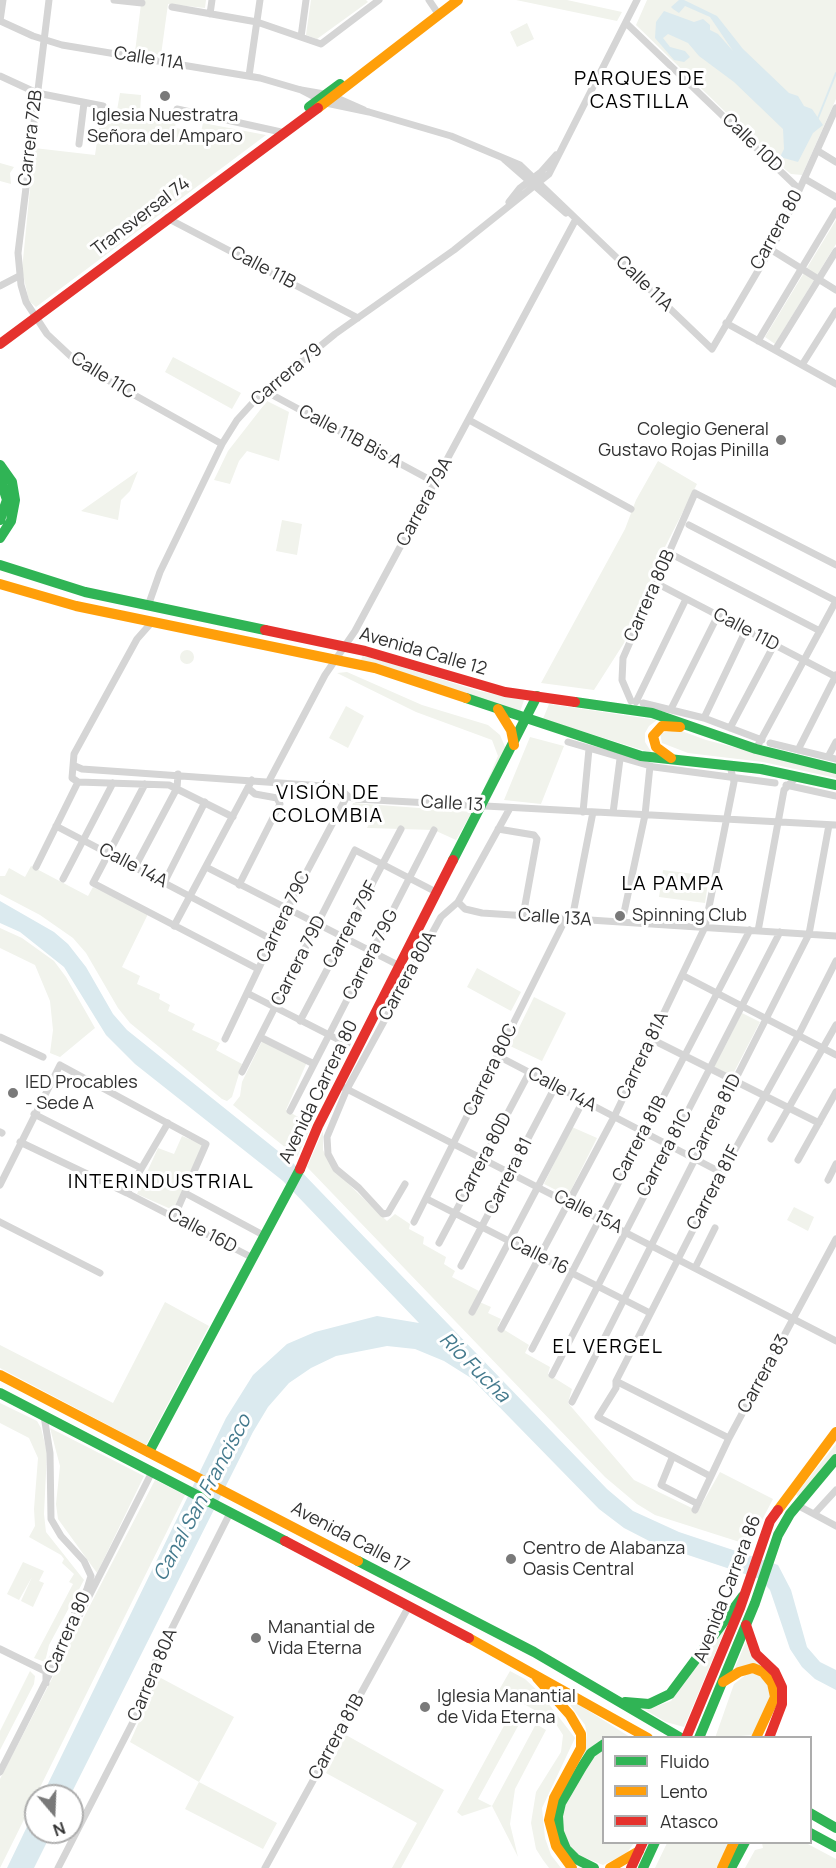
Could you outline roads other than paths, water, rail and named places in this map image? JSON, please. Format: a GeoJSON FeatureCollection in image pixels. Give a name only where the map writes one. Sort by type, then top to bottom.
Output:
{"type":"FeatureCollection","features":[{"type":"Feature","properties":{"kind":"main road","name":"Transversal 74"},"geometry":{"type":"LineString","coordinates":[[0,345],[458,0]]}},
{"type":"Feature","properties":{"kind":"main road"},"geometry":{"type":"LineString","coordinates":[[0,465],[12,482],[15,500],[10,521],[0,538]]}},
{"type":"Feature","properties":{"kind":"main road"},"geometry":{"type":"LineString","coordinates":[[0,478],[7,500],[0,520]]}},
{"type":"Feature","properties":{"kind":"main road"},"geometry":{"type":"LineString","coordinates":[[0,556],[12,569]]}},
{"type":"Feature","properties":{"kind":"main road","name":"Avenida Calle 12"},"geometry":{"type":"LineString","coordinates":[[0,565],[56,584],[148,606],[345,646],[481,686],[633,709],[667,717],[698,730],[759,745],[836,769]]}},
{"type":"Feature","properties":{"kind":"main road","name":"Avenida Calle 12"},"geometry":{"type":"LineString","coordinates":[[0,584],[61,603],[336,659],[397,675],[632,754],[732,771],[797,776],[836,785]]}},
{"type":"Feature","properties":{"kind":"main road","name":"Avenida Carrera 80"},"geometry":{"type":"LineString","coordinates":[[150,1452],[282,1206],[318,1126],[343,1087],[400,966],[537,696]]}},
{"type":"Feature","properties":{"kind":"main road"},"geometry":{"type":"LineString","coordinates":[[498,709],[511,730],[514,745]]}},
{"type":"Feature","properties":{"kind":"main road"},"geometry":{"type":"LineString","coordinates":[[678,761],[656,747],[654,733],[666,725],[698,730]]}},
{"type":"Feature","properties":{"kind":"main road","name":"Avenida Calle 17"},"geometry":{"type":"LineString","coordinates":[[0,1375],[516,1643],[679,1736]]}},
{"type":"Feature","properties":{"kind":"main road","name":"Avenida Calle 17"},"geometry":{"type":"LineString","coordinates":[[0,1393],[529,1669],[646,1736]]}},
{"type":"Feature","properties":{"kind":"main road","name":"Avenida Carrera 86"},"geometry":{"type":"LineString","coordinates":[[686,1736],[747,1589],[770,1521],[836,1432]]}},
{"type":"Feature","properties":{"kind":"main road","name":"Avenida Carrera 86"},"geometry":{"type":"LineString","coordinates":[[701,1736],[759,1591],[771,1551],[784,1524],[836,1459]]}},
{"type":"Feature","properties":{"kind":"main road"},"geometry":{"type":"LineString","coordinates":[[617,1700],[649,1704],[670,1694],[747,1589]]}},
{"type":"Feature","properties":{"kind":"main road"},"geometry":{"type":"LineString","coordinates":[[746,1625],[756,1654],[775,1672],[782,1687],[782,1704],[769,1736]]}},
{"type":"Feature","properties":{"kind":"main road"},"geometry":{"type":"LineString","coordinates":[[722,1685],[740,1672],[753,1668],[763,1672],[772,1683],[775,1690],[772,1706],[763,1728],[757,1736]]}},
{"type":"Feature","properties":{"kind":"main road"},"geometry":{"type":"LineString","coordinates":[[529,1669],[570,1714],[581,1734],[581,1748],[554,1798],[549,1820],[556,1846],[572,1868]]}},
{"type":"Feature","properties":{"kind":"main road"},"geometry":{"type":"LineString","coordinates":[[652,1721],[698,1736]]}},
{"type":"Feature","properties":{"kind":"main road"},"geometry":{"type":"LineString","coordinates":[[594,1868],[576,1859],[566,1849],[560,1832],[558,1816],[561,1803],[582,1767],[591,1753],[602,1745]]}},
{"type":"Feature","properties":{"kind":"main road"},"geometry":{"type":"LineString","coordinates":[[812,1814],[836,1828]]}},
{"type":"Feature","properties":{"kind":"main road"},"geometry":{"type":"LineString","coordinates":[[812,1834],[836,1847]]}},
{"type":"Feature","properties":{"kind":"main road"},"geometry":{"type":"LineString","coordinates":[[722,1868],[733,1844]]}},
{"type":"Feature","properties":{"kind":"main road"},"geometry":{"type":"LineString","coordinates":[[731,1868],[744,1844]]}},
{"type":"Feature","properties":{"kind":"main road"},"geometry":{"type":"LineString","coordinates":[[610,1868],[646,1854]]}},
{"type":"Feature","properties":{"kind":"main road"},"geometry":{"type":"LineString","coordinates":[[631,1868],[646,1854]]}},
{"type":"Feature","properties":{"kind":"street"},"geometry":{"type":"LineString","coordinates":[[0,21],[3,0]]}},
{"type":"Feature","properties":{"kind":"street","name":"Carrera 72B"},"geometry":{"type":"LineString","coordinates":[[19,276],[18,253],[49,0]]}},
{"type":"Feature","properties":{"kind":"street"},"geometry":{"type":"LineString","coordinates":[[114,0],[142,3]]}},
{"type":"Feature","properties":{"kind":"street"},"geometry":{"type":"LineString","coordinates":[[210,14],[212,0]]}},
{"type":"Feature","properties":{"kind":"street"},"geometry":{"type":"LineString","coordinates":[[249,76],[260,0]]}},
{"type":"Feature","properties":{"kind":"street"},"geometry":{"type":"LineString","coordinates":[[301,37],[306,0]]}},
{"type":"Feature","properties":{"kind":"street"},"geometry":{"type":"LineString","coordinates":[[429,0],[439,15]]}},
{"type":"Feature","properties":{"kind":"street","name":"Carrera 79"},"geometry":{"type":"LineString","coordinates":[[148,606],[160,572],[222,444],[242,414],[265,392],[358,318],[449,254],[534,182],[560,151],[637,0]]}},
{"type":"Feature","properties":{"kind":"street"},"geometry":{"type":"LineString","coordinates":[[172,7],[257,22],[321,44],[376,1]]}},
{"type":"Feature","properties":{"kind":"street","name":"Calle 11A"},"geometry":{"type":"LineString","coordinates":[[0,21],[43,39],[76,48],[249,76],[301,90],[451,136],[520,165],[534,182],[576,219],[711,349]]}},
{"type":"Feature","properties":{"kind":"street","name":"Calle 10D"},"geometry":{"type":"LineString","coordinates":[[626,23],[799,189]]}},
{"type":"Feature","properties":{"kind":"street"},"geometry":{"type":"LineString","coordinates":[[0,76],[37,93],[103,106]]}},
{"type":"Feature","properties":{"kind":"street"},"geometry":{"type":"LineString","coordinates":[[79,144],[84,103]]}},
{"type":"Feature","properties":{"kind":"street","name":"Carrera 80"},"geometry":{"type":"LineString","coordinates":[[711,349],[770,249],[834,121],[836,108]]}},
{"type":"Feature","properties":{"kind":"street"},"geometry":{"type":"LineString","coordinates":[[177,109],[282,132]]}},
{"type":"Feature","properties":{"kind":"street"},"geometry":{"type":"LineString","coordinates":[[818,151],[836,162]]}},
{"type":"Feature","properties":{"kind":"street","name":"Calle 10D"},"geometry":{"type":"LineString","coordinates":[[805,179],[836,197]]}},
{"type":"Feature","properties":{"kind":"street"},"geometry":{"type":"LineString","coordinates":[[758,341],[836,211]]}},
{"type":"Feature","properties":{"kind":"street","name":"Calle 11B"},"geometry":{"type":"LineString","coordinates":[[167,218],[358,318]]}},
{"type":"Feature","properties":{"kind":"street","name":"Carrera 79A"},"geometry":{"type":"LineString","coordinates":[[269,781],[435,483],[576,219]]}},
{"type":"Feature","properties":{"kind":"street"},"geometry":{"type":"LineString","coordinates":[[770,249],[836,290]]}},
{"type":"Feature","properties":{"kind":"street"},"geometry":{"type":"LineString","coordinates":[[775,350],[836,251]]}},
{"type":"Feature","properties":{"kind":"street"},"geometry":{"type":"LineString","coordinates":[[0,286],[19,276]]}},
{"type":"Feature","properties":{"kind":"street","name":"Calle 11C"},"geometry":{"type":"LineString","coordinates":[[19,276],[26,302],[34,318],[56,344],[79,364],[222,444]]}},
{"type":"Feature","properties":{"kind":"street"},"geometry":{"type":"LineString","coordinates":[[802,365],[836,311]]}},
{"type":"Feature","properties":{"kind":"street"},"geometry":{"type":"LineString","coordinates":[[726,323],[802,365],[835,380]]}},
{"type":"Feature","properties":{"kind":"street","name":"Calle 11B Bis A"},"geometry":{"type":"LineString","coordinates":[[265,392],[435,483]]}},
{"type":"Feature","properties":{"kind":"street"},"geometry":{"type":"LineString","coordinates":[[469,420],[631,509]]}},
{"type":"Feature","properties":{"kind":"street","name":"Carrera 80B"},"geometry":{"type":"LineString","coordinates":[[637,702],[622,680],[621,666],[695,493],[836,565]]}},
{"type":"Feature","properties":{"kind":"street"},"geometry":{"type":"LineString","coordinates":[[686,599],[637,702],[704,718],[730,728],[759,745],[836,601],[689,525]]}},
{"type":"Feature","properties":{"kind":"street"},"geometry":{"type":"LineString","coordinates":[[673,555],[820,632]]}},
{"type":"Feature","properties":{"kind":"street","name":"Calle 11D"},"geometry":{"type":"LineString","coordinates":[[656,583],[836,676]]}},
{"type":"Feature","properties":{"kind":"street"},"geometry":{"type":"LineString","coordinates":[[671,709],[718,615]]}},
{"type":"Feature","properties":{"kind":"street"},"geometry":{"type":"LineString","coordinates":[[136,619],[137,639]]}},
{"type":"Feature","properties":{"kind":"street"},"geometry":{"type":"LineString","coordinates":[[152,622],[137,639],[74,754],[75,766],[72,778],[78,782],[169,785],[232,817]]}},
{"type":"Feature","properties":{"kind":"street"},"geometry":{"type":"LineString","coordinates":[[704,718],[746,630]]}},
{"type":"Feature","properties":{"kind":"street"},"geometry":{"type":"LineString","coordinates":[[730,728],[774,645]]}},
{"type":"Feature","properties":{"kind":"street"},"geometry":{"type":"LineString","coordinates":[[798,750],[836,676]]}},
{"type":"Feature","properties":{"kind":"street"},"geometry":{"type":"LineString","coordinates":[[568,742],[650,766],[732,771],[775,783]]}},
{"type":"Feature","properties":{"kind":"street"},"geometry":{"type":"LineString","coordinates":[[770,743],[832,758],[836,742]]}},
{"type":"Feature","properties":{"kind":"street"},"geometry":{"type":"LineString","coordinates":[[583,812],[589,749]]}},
{"type":"Feature","properties":{"kind":"street"},"geometry":{"type":"LineString","coordinates":[[613,813],[620,759]]}},
{"type":"Feature","properties":{"kind":"street","name":"Calle 13"},"geometry":{"type":"LineString","coordinates":[[75,766],[82,769],[337,787],[347,796],[356,799],[832,825]]}},
{"type":"Feature","properties":{"kind":"street"},"geometry":{"type":"LineString","coordinates":[[622,922],[645,815],[650,766]]}},
{"type":"Feature","properties":{"kind":"street","name":"Carrera 81A"},"geometry":{"type":"LineString","coordinates":[[501,1329],[614,1117],[705,927],[726,819],[732,771]]}},
{"type":"Feature","properties":{"kind":"street"},"geometry":{"type":"LineString","coordinates":[[135,867],[177,788],[178,774]]}},
{"type":"Feature","properties":{"kind":"street"},"geometry":{"type":"LineString","coordinates":[[786,785],[797,776]]}},
{"type":"Feature","properties":{"kind":"street"},"geometry":{"type":"LineString","coordinates":[[174,926],[252,780]]}},
{"type":"Feature","properties":{"kind":"street"},"geometry":{"type":"LineString","coordinates":[[36,867],[78,782]]}},
{"type":"Feature","properties":{"kind":"street"},"geometry":{"type":"LineString","coordinates":[[63,879],[113,783]]}},
{"type":"Feature","properties":{"kind":"street"},"geometry":{"type":"LineString","coordinates":[[145,784],[93,883],[258,969]]}},
{"type":"Feature","properties":{"kind":"street"},"geometry":{"type":"LineString","coordinates":[[786,785],[836,796]]}},
{"type":"Feature","properties":{"kind":"street","name":"Carrera 81B"},"geometry":{"type":"LineString","coordinates":[[532,1349],[684,1055],[754,931],[786,785]]}},
{"type":"Feature","properties":{"kind":"street"},"geometry":{"type":"LineString","coordinates":[[239,885],[280,804],[277,798],[255,794],[248,788]]}},
{"type":"Feature","properties":{"kind":"street","name":"Carrera 79C"},"geometry":{"type":"LineString","coordinates":[[225,1039],[287,909],[347,796]]}},
{"type":"Feature","properties":{"kind":"street"},"geometry":{"type":"LineString","coordinates":[[164,883],[205,802]]}},
{"type":"Feature","properties":{"kind":"street","name":"Carrera 80A"},"geometry":{"type":"LineString","coordinates":[[405,1184],[386,1215],[336,1169],[328,1154],[327,1137],[343,1087],[441,917],[458,902],[510,808]]}},
{"type":"Feature","properties":{"kind":"street","name":"Carrera 80C"},"geometry":{"type":"LineString","coordinates":[[414,1222],[569,919],[593,812]]}},
{"type":"Feature","properties":{"kind":"street","name":"Carrera 81D"},"geometry":{"type":"LineString","coordinates":[[572,1402],[623,1299],[653,1246],[733,1080],[809,934],[832,825]]}},
{"type":"Feature","properties":{"kind":"street","name":"Calle 14A"},"geometry":{"type":"LineString","coordinates":[[57,826],[273,940]]}},
{"type":"Feature","properties":{"kind":"street","name":"Carrera 79F"},"geometry":{"type":"LineString","coordinates":[[300,1021],[346,939],[401,829]]}},
{"type":"Feature","properties":{"kind":"street"},"geometry":{"type":"LineString","coordinates":[[498,829],[536,836],[523,916]]}},
{"type":"Feature","properties":{"kind":"street","name":"Carrera 79G"},"geometry":{"type":"LineString","coordinates":[[290,1111],[373,953],[434,830]]}},
{"type":"Feature","properties":{"kind":"street","name":"Carrera 79D"},"geometry":{"type":"LineString","coordinates":[[242,1072],[355,850],[383,865]]}},
{"type":"Feature","properties":{"kind":"street"},"geometry":{"type":"LineString","coordinates":[[383,865],[438,893]]}},
{"type":"Feature","properties":{"kind":"street"},"geometry":{"type":"LineString","coordinates":[[206,867],[400,966]]}},
{"type":"Feature","properties":{"kind":"street","name":"Calle 13A"},"geometry":{"type":"LineString","coordinates":[[458,902],[470,911],[523,916],[836,936]]}},
{"type":"Feature","properties":{"kind":"street","name":"Carrera 81C"},"geometry":{"type":"LineString","coordinates":[[552,1376],[596,1286],[780,932]]}},
{"type":"Feature","properties":{"kind":"street","name":"Carrera 81F"},"geometry":{"type":"LineString","coordinates":[[672,1458],[598,1417],[616,1388],[616,1381],[722,1173],[798,1036],[836,961]]}},
{"type":"Feature","properties":{"kind":"street"},"geometry":{"type":"LineString","coordinates":[[682,975],[836,1056]]}},
{"type":"Feature","properties":{"kind":"street"},"geometry":{"type":"LineString","coordinates":[[247,993],[347,1044]]}},
{"type":"Feature","properties":{"kind":"street"},"geometry":{"type":"LineString","coordinates":[[771,1139],[836,1025]]}},
{"type":"Feature","properties":{"kind":"street"},"geometry":{"type":"LineString","coordinates":[[0,1037],[43,1057]]}},
{"type":"Feature","properties":{"kind":"street"},"geometry":{"type":"LineString","coordinates":[[260,1037],[314,1064]]}},
{"type":"Feature","properties":{"kind":"street"},"geometry":{"type":"LineString","coordinates":[[651,1039],[819,1123]]}},
{"type":"Feature","properties":{"kind":"street","name":"Calle 14A"},"geometry":{"type":"LineString","coordinates":[[498,1056],[722,1173]]}},
{"type":"Feature","properties":{"kind":"street"},"geometry":{"type":"LineString","coordinates":[[0,1185],[60,1065],[206,1144],[174,1217]]}},
{"type":"Feature","properties":{"kind":"street","name":"Carrera 80D"},"geometry":{"type":"LineString","coordinates":[[439,1243],[529,1073]]}},
{"type":"Feature","properties":{"kind":"street","name":"Carrera 81"},"geometry":{"type":"LineString","coordinates":[[461,1266],[555,1086]]}},
{"type":"Feature","properties":{"kind":"street","name":"Calle 15A"},"geometry":{"type":"LineString","coordinates":[[343,1087],[836,1341]]}},
{"type":"Feature","properties":{"kind":"street"},"geometry":{"type":"LineString","coordinates":[[798,1160],[836,1092]]}},
{"type":"Feature","properties":{"kind":"street"},"geometry":{"type":"LineString","coordinates":[[472,1312],[583,1101]]}},
{"type":"Feature","properties":{"kind":"street"},"geometry":{"type":"LineString","coordinates":[[34,1114],[141,1168]]}},
{"type":"Feature","properties":{"kind":"street"},"geometry":{"type":"LineString","coordinates":[[128,1193],[168,1123]]}},
{"type":"Feature","properties":{"kind":"street","name":"Calle 16D"},"geometry":{"type":"LineString","coordinates":[[20,1142],[128,1193],[253,1258]]}},
{"type":"Feature","properties":{"kind":"street"},"geometry":{"type":"LineString","coordinates":[[828,1180],[836,1164]]}},
{"type":"Feature","properties":{"kind":"street"},"geometry":{"type":"LineString","coordinates":[[184,1192],[265,1236]]}},
{"type":"Feature","properties":{"kind":"street","name":"Calle 16"},"geometry":{"type":"LineString","coordinates":[[427,1198],[650,1313]]}},
{"type":"Feature","properties":{"kind":"street"},"geometry":{"type":"LineString","coordinates":[[0,1222],[100,1273]]}},
{"type":"Feature","properties":{"kind":"street"},"geometry":{"type":"LineString","coordinates":[[694,1268],[715,1228]]}},
{"type":"Feature","properties":{"kind":"street","name":"Carrera 83"},"geometry":{"type":"LineString","coordinates":[[672,1458],[661,1485],[697,1507],[729,1438],[836,1239]]}},
{"type":"Feature","properties":{"kind":"street"},"geometry":{"type":"LineString","coordinates":[[616,1381],[729,1438]]}},
{"type":"Feature","properties":{"kind":"street","name":"Carrera 80"},"geometry":{"type":"LineString","coordinates":[[0,1772],[46,1683],[91,1576],[84,1561],[61,1536],[51,1519],[50,1453],[44,1416]]}},
{"type":"Feature","properties":{"kind":"street"},"geometry":{"type":"LineString","coordinates":[[672,1458],[710,1476]]}},
{"type":"Feature","properties":{"kind":"street","name":"Carrera 80"},"geometry":{"type":"LineString","coordinates":[[49,1673],[152,1472]]}},
{"type":"Feature","properties":{"kind":"street"},"geometry":{"type":"LineString","coordinates":[[814,1514],[836,1490]]}},
{"type":"Feature","properties":{"kind":"street"},"geometry":{"type":"LineString","coordinates":[[797,1505],[836,1526]]}},
{"type":"Feature","properties":{"kind":"street","name":"Carrera 80A"},"geometry":{"type":"LineString","coordinates":[[58,1868],[151,1689],[154,1681],[153,1666],[227,1511]]}},
{"type":"Feature","properties":{"kind":"street","name":"Carrera 81B"},"geometry":{"type":"LineString","coordinates":[[265,1868],[409,1606]]}},
{"type":"Feature","properties":{"kind":"street"},"geometry":{"type":"LineString","coordinates":[[0,1649],[49,1673]]}},
{"type":"Feature","properties":{"kind":"water"},"geometry":{"type":"Polygon","coordinates":[[[679,0],[684,0],[717,16],[743,49],[789,93],[798,96],[804,106],[812,109],[823,125],[813,133],[798,162],[780,157],[784,149],[783,129],[734,82],[699,56],[688,43],[668,34],[663,38],[670,47],[685,51],[690,57],[684,62],[674,60],[655,38],[656,22],[664,11],[694,22],[703,19],[710,25],[710,30],[718,34],[733,51],[710,17],[685,6],[679,13],[673,9],[671,7],[679,0]]]}},
{"type":"Feature","properties":{"kind":"water"},"geometry":{"type":"Polygon","coordinates":[[[0,901],[54,932],[68,944],[86,967],[113,1014],[127,1030],[293,1163],[607,1489],[633,1511],[679,1532],[778,1565],[791,1590],[807,1647],[820,1662],[836,1670],[836,1690],[815,1679],[802,1667],[790,1649],[770,1590],[760,1579],[655,1544],[624,1528],[599,1509],[471,1378],[444,1361],[415,1349],[387,1346],[336,1356],[311,1368],[289,1383],[268,1407],[253,1432],[76,1784],[48,1784],[226,1418],[253,1375],[287,1344],[315,1332],[377,1316],[419,1323],[283,1181],[135,1064],[106,1035],[64,967],[20,932],[0,923],[0,901]]]}},
{"type":"Feature","properties":{"kind":"water"},"geometry":{"type":"Polygon","coordinates":[[[24,1833],[24,1844],[46,1844],[34,1868],[7,1868],[24,1833]]]}},
{"type":"Feature","properties":{"kind":"waterway"},"geometry":{"type":"LineString","coordinates":[[818,118],[836,73]]}},
{"type":"Feature","properties":{"kind":"place","name":"Iglesia Nuestratra Señora del Amparo"},"geometry":{"type":"Point","coordinates":[165,96]}},
{"type":"Feature","properties":{"kind":"place","name":"Colegio General Gustavo Rojas Pinilla"},"geometry":{"type":"Point","coordinates":[781,440]}},
{"type":"Feature","properties":{"kind":"place","name":"Spinning Club"},"geometry":{"type":"Point","coordinates":[620,916]}},
{"type":"Feature","properties":{"kind":"place","name":"IED Procables - Sede A"},"geometry":{"type":"Point","coordinates":[13,1093]}},
{"type":"Feature","properties":{"kind":"place","name":"Centro de Alabanza Oasis Central"},"geometry":{"type":"Point","coordinates":[511,1559]}},
{"type":"Feature","properties":{"kind":"place","name":"Manantial de Vida Eterna"},"geometry":{"type":"Point","coordinates":[256,1638]}},
{"type":"Feature","properties":{"kind":"place","name":"Iglesia Manantial de Vida Eterna"},"geometry":{"type":"Point","coordinates":[425,1707]}},
{"type":"Feature","properties":{"kind":"district","name":"PARQUES DE CASTILLA"},"geometry":{"type":"Point","coordinates":[640,90]}},
{"type":"Feature","properties":{"kind":"district","name":"VISIÓN DE COLOMBIA"},"geometry":{"type":"Point","coordinates":[328,804]}},
{"type":"Feature","properties":{"kind":"district","name":"LA PAMPA"},"geometry":{"type":"Point","coordinates":[673,884]}},
{"type":"Feature","properties":{"kind":"district","name":"INTERINDUSTRIAL"},"geometry":{"type":"Point","coordinates":[161,1182]}},
{"type":"Feature","properties":{"kind":"district","name":"EL VERGEL"},"geometry":{"type":"Point","coordinates":[608,1347]}},
{"type":"Feature","properties":{"kind":"water label","name":"Río Fucha"},"geometry":{"type":"Point","coordinates":[474,1368]}},
{"type":"Feature","properties":{"kind":"water label","name":"Canal San Francisco"},"geometry":{"type":"Point","coordinates":[203,1498]}}]}
